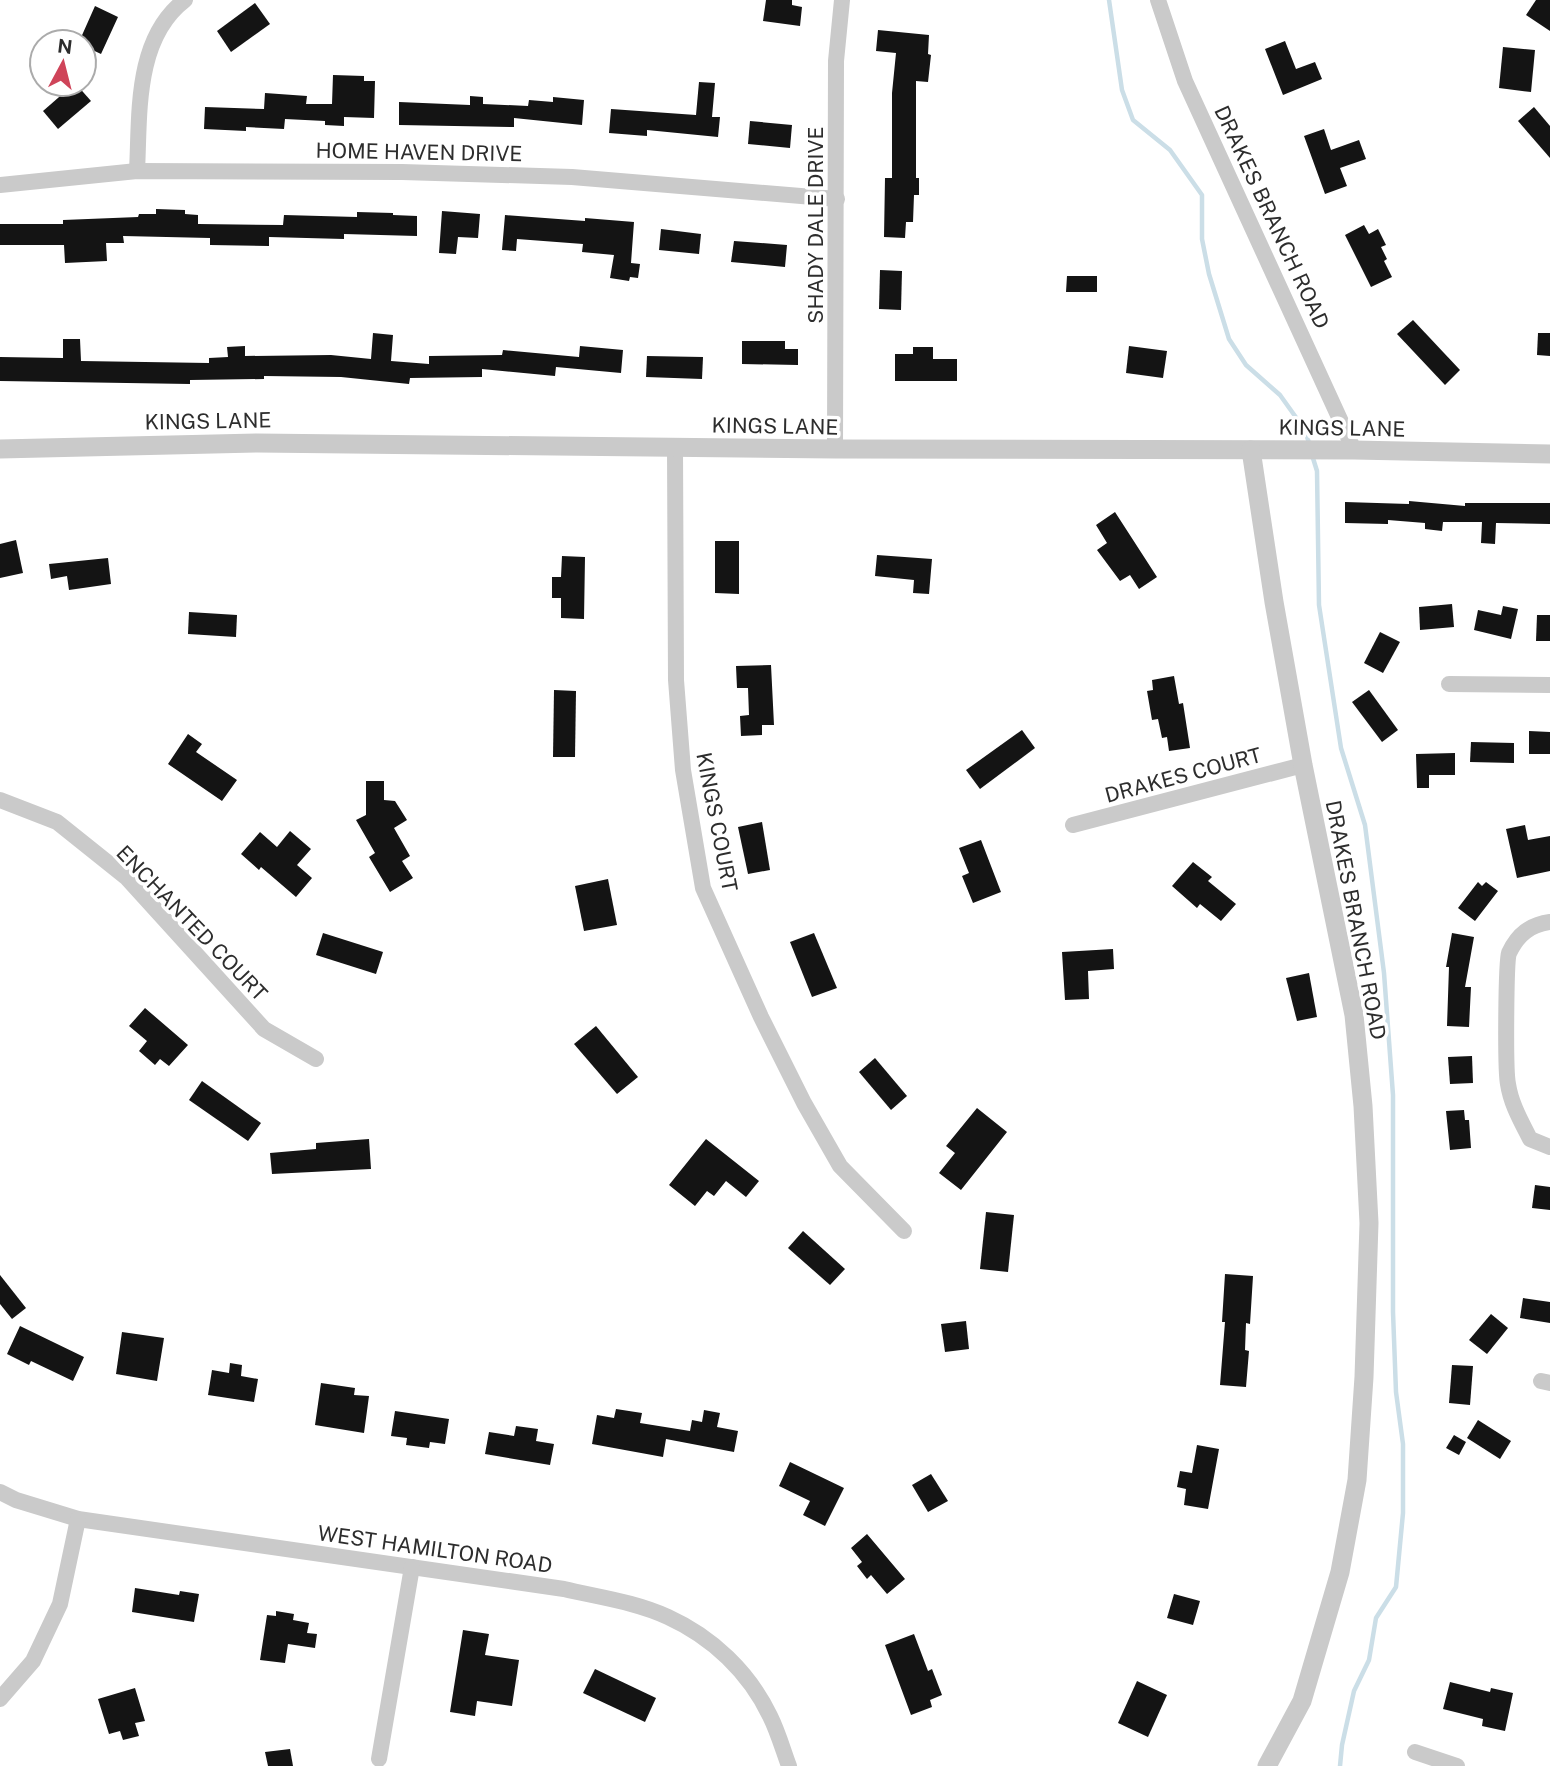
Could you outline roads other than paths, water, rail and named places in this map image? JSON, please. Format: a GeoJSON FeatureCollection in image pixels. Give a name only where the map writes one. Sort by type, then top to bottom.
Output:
{"type":"FeatureCollection","features":[{"type":"Feature","properties":{"kind":"street"},"geometry":{"type":"LineString","coordinates":[[138,171],[140,103],[148,56],[169,18],[185,0]]}},
{"type":"Feature","properties":{"kind":"street","name":"SHADY DALE DRIVE"},"geometry":{"type":"LineString","coordinates":[[835,449],[836,61],[842,0]]}},
{"type":"Feature","properties":{"kind":"street","name":"DRAKES BRANCH ROAD"},"geometry":{"type":"LineString","coordinates":[[1158,0],[1185,81],[1354,450]]}},
{"type":"Feature","properties":{"kind":"street","name":"HOME HAVEN DRIVE"},"geometry":{"type":"LineString","coordinates":[[0,185],[138,171],[305,170],[572,177],[837,198]]}},
{"type":"Feature","properties":{"kind":"street","name":"KINGS LANE"},"geometry":{"type":"LineString","coordinates":[[0,449],[257,443],[676,448],[1354,450],[1550,454]]}},
{"type":"Feature","properties":{"kind":"street","name":"KINGS COURT"},"geometry":{"type":"LineString","coordinates":[[676,448],[676,680],[683,770],[703,888],[761,1017],[840,1167],[904,1231]]}},
{"type":"Feature","properties":{"kind":"street","name":"DRAKES BRANCH ROAD"},"geometry":{"type":"LineString","coordinates":[[1251,450],[1303,765],[1354,1015],[1363,1106],[1369,1223],[1364,1377],[1357,1480],[1340,1572],[1302,1702],[1267,1766]]}},
{"type":"Feature","properties":{"kind":"street"},"geometry":{"type":"LineString","coordinates":[[1449,684],[1550,685]]}},
{"type":"Feature","properties":{"kind":"street","name":"DRAKES COURT"},"geometry":{"type":"LineString","coordinates":[[1073,825],[1303,765]]}},
{"type":"Feature","properties":{"kind":"street","name":"ENCHANTED COURT"},"geometry":{"type":"LineString","coordinates":[[0,800],[57,822],[127,878],[264,1029],[316,1059]]}},
{"type":"Feature","properties":{"kind":"street"},"geometry":{"type":"LineString","coordinates":[[1550,922],[1537,924],[1520,935],[1507,956],[1507,1083],[1516,1112],[1530,1139],[1550,1147]]}},
{"type":"Feature","properties":{"kind":"street","name":"WEST HAMILTON ROAD"},"geometry":{"type":"LineString","coordinates":[[0,1492],[16,1500],[78,1519],[564,1589],[619,1601],[667,1616],[708,1639],[744,1674],[769,1715],[789,1766]]}},
{"type":"Feature","properties":{"kind":"street"},"geometry":{"type":"LineString","coordinates":[[0,1699],[33,1661],[60,1604],[78,1519]]}},
{"type":"Feature","properties":{"kind":"street"},"geometry":{"type":"LineString","coordinates":[[379,1759],[412,1567]]}},
{"type":"Feature","properties":{"kind":"street"},"geometry":{"type":"LineString","coordinates":[[1415,1752],[1457,1766]]}},
{"type":"Feature","properties":{"kind":"waterway"},"geometry":{"type":"LineString","coordinates":[[1109,0],[1122,90],[1133,120],[1170,150],[1202,195],[1202,239],[1209,274],[1229,339],[1246,365],[1280,395],[1305,430],[1309,443]]}},
{"type":"Feature","properties":{"kind":"waterway"},"geometry":{"type":"LineString","coordinates":[[1312,455],[1317,471],[1319,605],[1341,748],[1365,825],[1384,973],[1393,1095],[1393,1312],[1396,1392],[1403,1444],[1403,1513],[1396,1587],[1376,1618],[1369,1660],[1354,1691],[1340,1766]]}}]}
